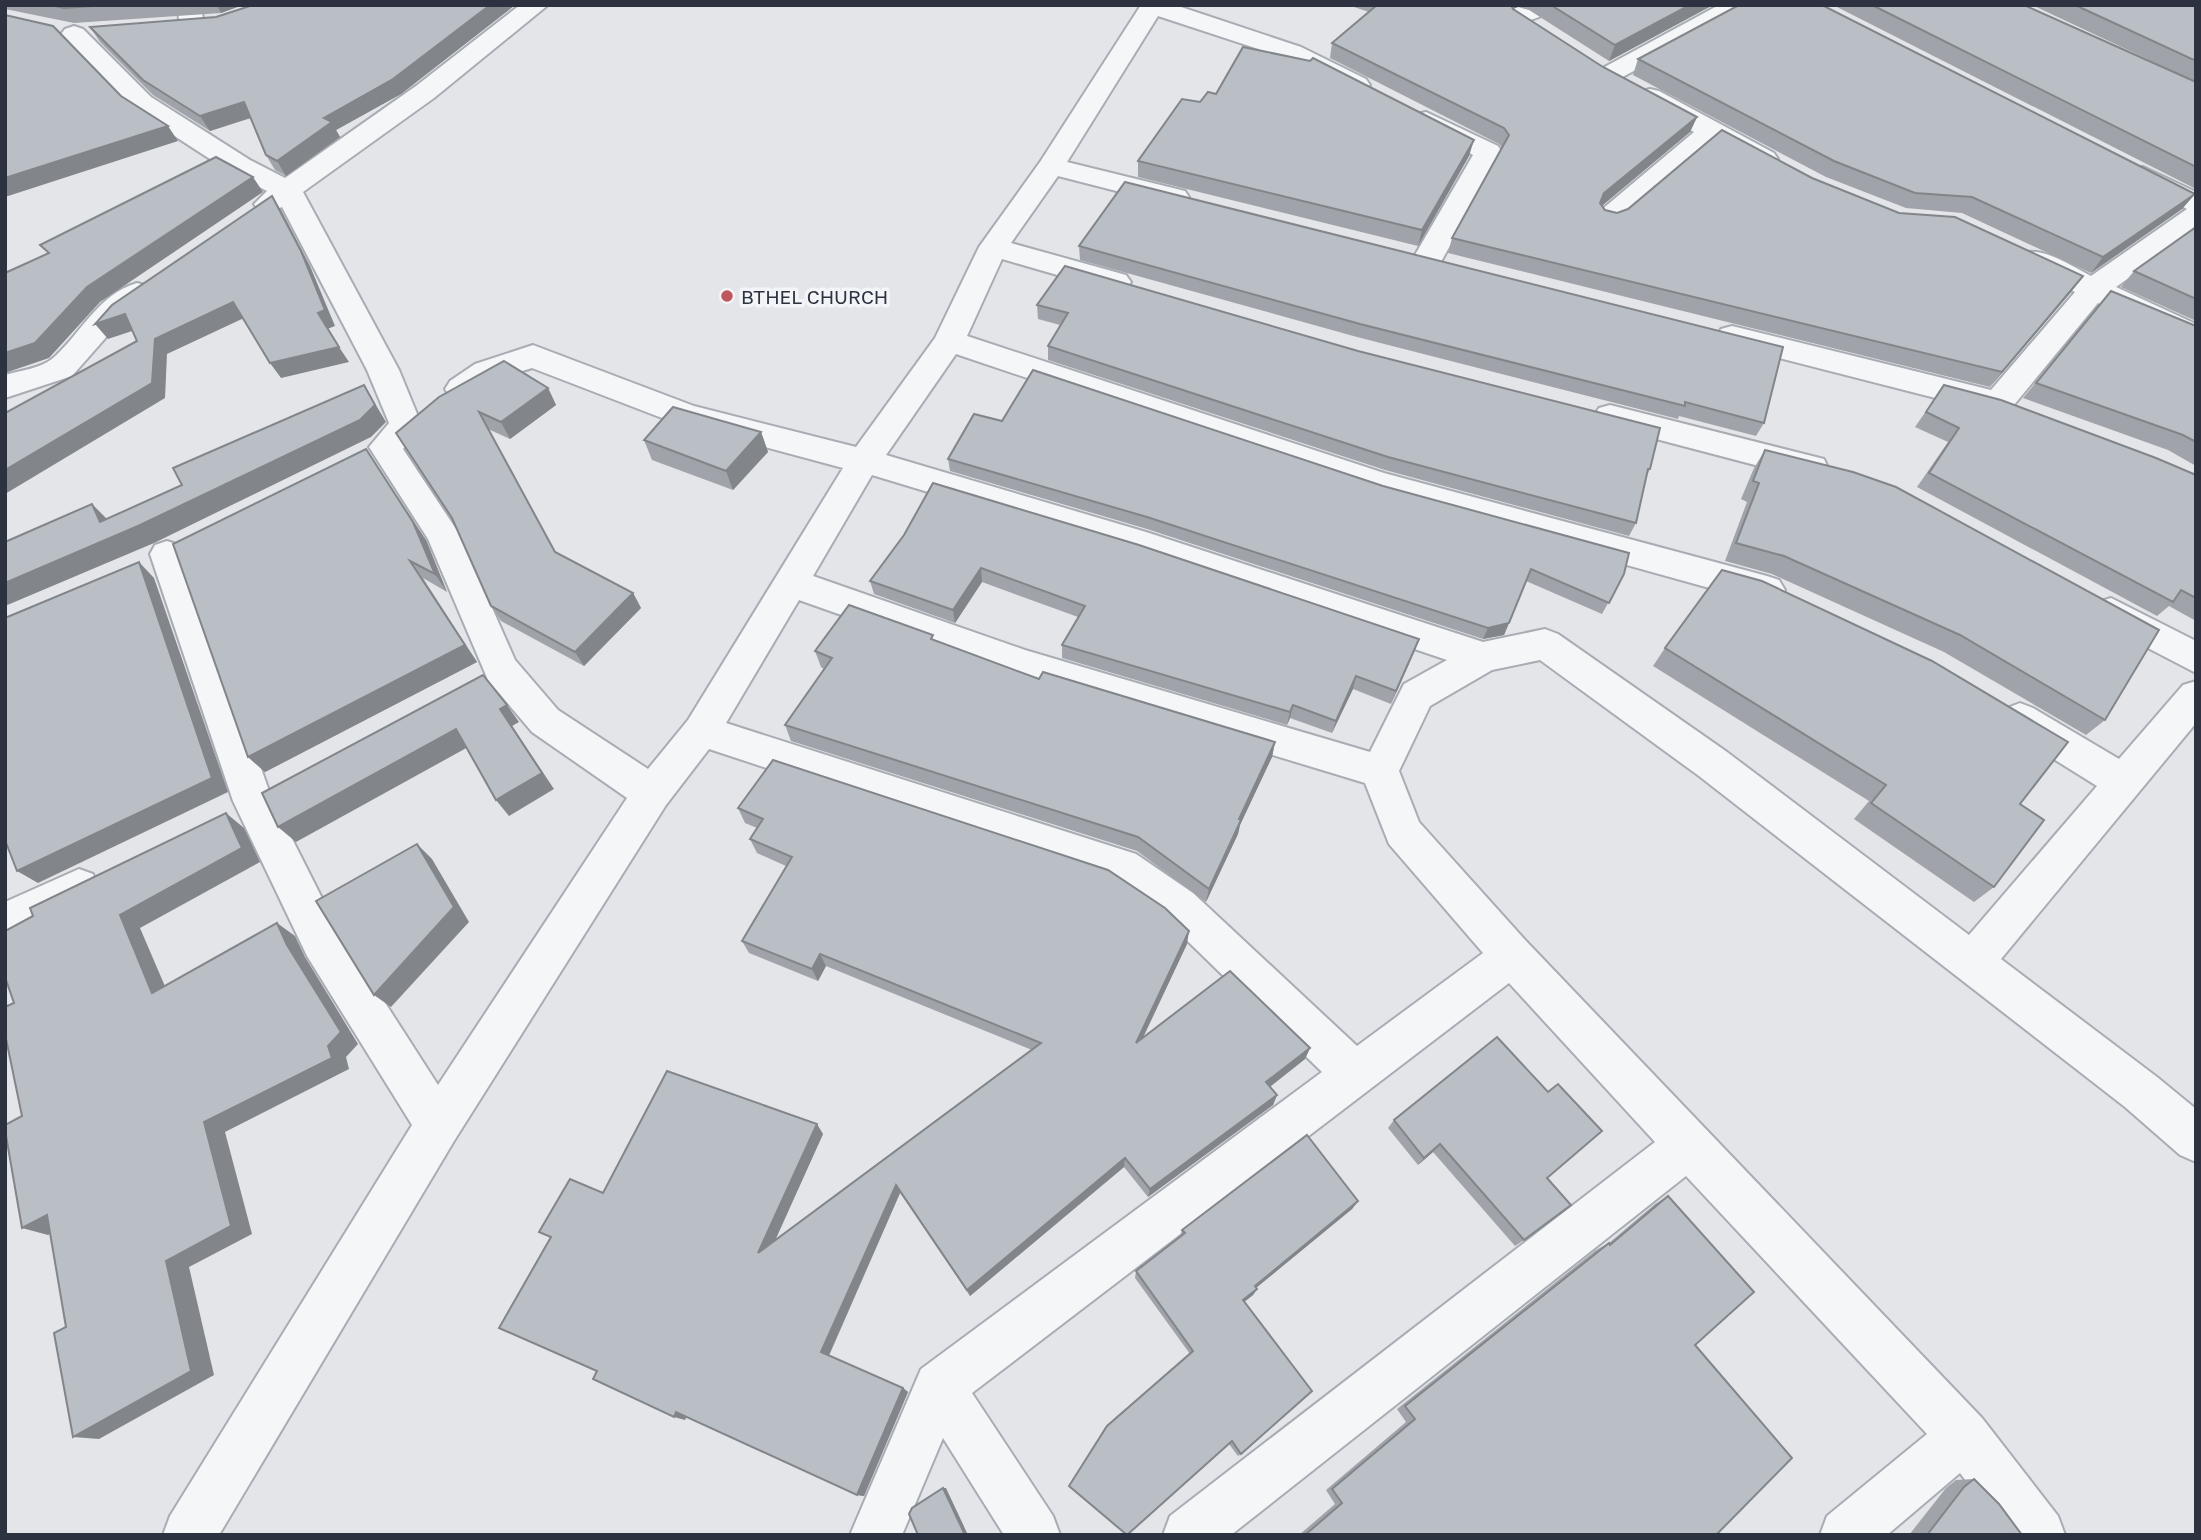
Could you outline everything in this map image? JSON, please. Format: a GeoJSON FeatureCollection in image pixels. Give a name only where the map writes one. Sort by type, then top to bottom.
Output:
{"type":"FeatureCollection","features":[{"type":"Feature","properties":{"kind":"street"},"geometry":{"type":"LineString","coordinates":[[244,221],[425,92],[536,5]]}},
{"type":"Feature","properties":{"kind":"street"},"geometry":{"type":"LineString","coordinates":[[1738,5],[1597,68],[1791,172]]}},
{"type":"Feature","properties":{"kind":"street"},"geometry":{"type":"LineString","coordinates":[[189,1535],[438,1125],[652,793],[701,731],[864,461],[949,341],[993,247],[1051,166],[1153,6],[1292,52],[1488,152],[1427,260]]}},
{"type":"Feature","properties":{"kind":"street"},"geometry":{"type":"LineString","coordinates":[[166,28],[198,19]]}},
{"type":"Feature","properties":{"kind":"street"},"geometry":{"type":"LineString","coordinates":[[75,32],[142,103],[240,166],[288,191],[383,370],[443,535],[501,669],[545,721],[652,793]]}},
{"type":"Feature","properties":{"kind":"street"},"geometry":{"type":"LineString","coordinates":[[1610,217],[1712,131]]}},
{"type":"Feature","properties":{"kind":"street"},"geometry":{"type":"LineString","coordinates":[[2121,165],[2196,204]]}},
{"type":"Feature","properties":{"kind":"street"},"geometry":{"type":"LineString","coordinates":[[1051,166],[1198,203]]}},
{"type":"Feature","properties":{"kind":"street"},"geometry":{"type":"LineString","coordinates":[[1705,329],[2011,408],[2094,288],[2196,216]]}},
{"type":"Feature","properties":{"kind":"street"},"geometry":{"type":"LineString","coordinates":[[993,247],[1141,289]]}},
{"type":"Feature","properties":{"kind":"street"},"geometry":{"type":"LineString","coordinates":[[2010,249],[2196,337]]}},
{"type":"Feature","properties":{"kind":"street"},"geometry":{"type":"LineString","coordinates":[[5,387],[61,368],[112,311],[156,281]]}},
{"type":"Feature","properties":{"kind":"street"},"geometry":{"type":"LineString","coordinates":[[949,341],[1380,484],[1759,586],[1793,601]]}},
{"type":"Feature","properties":{"kind":"street"},"geometry":{"type":"LineString","coordinates":[[404,429],[486,372],[533,356],[686,415],[864,461],[1146,545],[1483,657]]}},
{"type":"Feature","properties":{"kind":"street"},"geometry":{"type":"LineString","coordinates":[[1584,409],[1838,474]]}},
{"type":"Feature","properties":{"kind":"street"},"geometry":{"type":"LineString","coordinates":[[167,553],[254,801],[322,942],[438,1125]]}},
{"type":"Feature","properties":{"kind":"street"},"geometry":{"type":"LineString","coordinates":[[789,582],[1022,664],[1380,771]]}},
{"type":"Feature","properties":{"kind":"street"},"geometry":{"type":"LineString","coordinates":[[2086,598],[2196,658]]}},
{"type":"Feature","properties":{"kind":"street"},"geometry":{"type":"LineString","coordinates":[[2039,1535],[1964,1436],[1688,1146],[1512,956],[1403,832],[1380,771],[1417,695],[1483,657],[1545,644],[1713,764],[2141,1092],[2196,1139]]}},
{"type":"Feature","properties":{"kind":"street"},"geometry":{"type":"LineString","coordinates":[[465,688],[501,669]]}},
{"type":"Feature","properties":{"kind":"street"},"geometry":{"type":"LineString","coordinates":[[1972,962],[2196,696]]}},
{"type":"Feature","properties":{"kind":"street"},"geometry":{"type":"LineString","coordinates":[[1998,706],[2122,781]]}},
{"type":"Feature","properties":{"kind":"street"},"geometry":{"type":"LineString","coordinates":[[701,731],[1122,867],[1180,906],[1355,1074]]}},
{"type":"Feature","properties":{"kind":"street"},"geometry":{"type":"LineString","coordinates":[[216,820],[289,782]]}},
{"type":"Feature","properties":{"kind":"street"},"geometry":{"type":"LineString","coordinates":[[5,923],[104,874]]}},
{"type":"Feature","properties":{"kind":"street"},"geometry":{"type":"LineString","coordinates":[[876,1535],[939,1387],[1512,956]]}},
{"type":"Feature","properties":{"kind":"street"},"geometry":{"type":"LineString","coordinates":[[1189,1535],[1688,1146]]}},
{"type":"Feature","properties":{"kind":"street"},"geometry":{"type":"LineString","coordinates":[[939,1387],[1034,1535]]}},
{"type":"Feature","properties":{"kind":"street"},"geometry":{"type":"LineString","coordinates":[[1846,1535],[1964,1436]]}},
{"type":"Feature","properties":{"kind":"building"},"geometry":{"type":"Polygon","coordinates":[[[50,5],[107,5],[64,8],[50,5]]]}},
{"type":"Feature","properties":{"kind":"building"},"geometry":{"type":"Polygon","coordinates":[[[253,5],[490,5],[393,79],[324,118],[332,122],[277,161],[266,155],[244,102],[200,116],[143,80],[90,27],[216,17],[253,5]]]}},
{"type":"Feature","properties":{"kind":"building"},"geometry":{"type":"Polygon","coordinates":[[[1377,5],[1511,5],[1513,9],[1603,67],[1697,117],[1604,193],[1600,203],[1605,210],[1617,213],[1628,209],[1722,130],[1812,178],[1899,213],[1955,217],[2083,276],[2002,372],[1452,238],[1509,135],[1504,128],[1332,43],[1377,5]]]}},
{"type":"Feature","properties":{"kind":"building"},"geometry":{"type":"Polygon","coordinates":[[[1551,5],[1690,5],[1615,45],[1551,5]]]}},
{"type":"Feature","properties":{"kind":"building"},"geometry":{"type":"Polygon","coordinates":[[[1739,5],[1822,5],[2195,194],[2103,257],[1972,197],[1915,193],[1834,161],[1638,59],[1739,5]]]}},
{"type":"Feature","properties":{"kind":"building"},"geometry":{"type":"Polygon","coordinates":[[[1872,5],[2024,5],[2196,82],[2196,167],[1872,5]]]}},
{"type":"Feature","properties":{"kind":"building"},"geometry":{"type":"Polygon","coordinates":[[[2075,5],[2196,5],[2196,61],[2075,5]]]}},
{"type":"Feature","properties":{"kind":"building"},"geometry":{"type":"Polygon","coordinates":[[[5,15],[53,26],[121,96],[168,126],[5,178],[5,15]]]}},
{"type":"Feature","properties":{"kind":"building"},"geometry":{"type":"Polygon","coordinates":[[[1243,47],[1310,61],[1313,58],[1474,140],[1422,230],[1138,161],[1182,99],[1200,102],[1208,92],[1216,94],[1243,47]]]}},
{"type":"Feature","properties":{"kind":"building"},"geometry":{"type":"Polygon","coordinates":[[[216,157],[253,177],[87,287],[35,343],[5,353],[5,273],[49,253],[40,245],[216,157]]]}},
{"type":"Feature","properties":{"kind":"building"},"geometry":{"type":"Polygon","coordinates":[[[1125,182],[1783,347],[1764,423],[1685,402],[1685,406],[1360,324],[1079,246],[1125,182]]]}},
{"type":"Feature","properties":{"kind":"building"},"geometry":{"type":"Polygon","coordinates":[[[272,196],[301,251],[325,310],[318,313],[339,347],[270,363],[233,302],[155,339],[152,383],[5,470],[5,413],[137,341],[125,314],[95,324],[112,305],[272,196]]]}},
{"type":"Feature","properties":{"kind":"building"},"geometry":{"type":"Polygon","coordinates":[[[2196,227],[2196,299],[2134,271],[2196,227]]]}},
{"type":"Feature","properties":{"kind":"building"},"geometry":{"type":"Polygon","coordinates":[[[1065,266],[1358,351],[1660,428],[1636,523],[1388,457],[1048,346],[1068,313],[1037,305],[1065,266]]]}},
{"type":"Feature","properties":{"kind":"building"},"geometry":{"type":"Polygon","coordinates":[[[2111,291],[2196,326],[2196,442],[2036,383],[2111,291]]]}},
{"type":"Feature","properties":{"kind":"building"},"geometry":{"type":"Polygon","coordinates":[[[504,361],[548,388],[501,422],[479,412],[555,552],[633,593],[575,652],[491,606],[452,518],[396,433],[439,397],[504,361]]]}},
{"type":"Feature","properties":{"kind":"building"},"geometry":{"type":"Polygon","coordinates":[[[1033,370],[1383,486],[1629,553],[1624,574],[1609,603],[1531,569],[1509,623],[1488,628],[1147,517],[948,459],[974,414],[1002,421],[1033,370]]]}},
{"type":"Feature","properties":{"kind":"building"},"geometry":{"type":"Polygon","coordinates":[[[364,385],[375,405],[360,420],[138,526],[5,583],[5,542],[92,504],[100,522],[182,485],[173,468],[364,385]]]}},
{"type":"Feature","properties":{"kind":"building"},"geometry":{"type":"Polygon","coordinates":[[[1944,385],[2001,400],[2196,475],[2196,598],[2181,590],[2173,602],[1929,473],[1959,428],[1926,412],[1944,385]]]}},
{"type":"Feature","properties":{"kind":"building"},"geometry":{"type":"Polygon","coordinates":[[[673,407],[761,432],[726,471],[644,440],[673,407]]]}},
{"type":"Feature","properties":{"kind":"building"},"geometry":{"type":"Polygon","coordinates":[[[366,449],[413,522],[435,574],[410,561],[465,645],[248,757],[173,544],[366,449]]]}},
{"type":"Feature","properties":{"kind":"building"},"geometry":{"type":"Polygon","coordinates":[[[1765,450],[1853,472],[1896,487],[2159,630],[2105,720],[1960,635],[1784,556],[1736,543],[1759,483],[1753,481],[1765,450]]]}},
{"type":"Feature","properties":{"kind":"building"},"geometry":{"type":"Polygon","coordinates":[[[933,483],[1139,545],[1419,639],[1396,691],[1356,676],[1336,721],[1293,705],[1290,712],[1062,645],[1085,606],[981,568],[953,610],[870,581],[904,535],[933,483]]]}},
{"type":"Feature","properties":{"kind":"building"},"geometry":{"type":"Polygon","coordinates":[[[139,562],[212,778],[17,871],[5,840],[5,618],[139,562]]]}},
{"type":"Feature","properties":{"kind":"building"},"geometry":{"type":"Polygon","coordinates":[[[1722,570],[1762,581],[1932,661],[2068,742],[2020,804],[2044,820],[1994,887],[1871,803],[1886,785],[1665,648],[1722,570]]]}},
{"type":"Feature","properties":{"kind":"building"},"geometry":{"type":"Polygon","coordinates":[[[849,605],[933,635],[931,639],[1039,679],[1043,672],[1275,742],[1209,889],[1138,837],[785,725],[832,658],[815,651],[849,605]]]}},
{"type":"Feature","properties":{"kind":"building"},"geometry":{"type":"Polygon","coordinates":[[[483,675],[507,705],[500,709],[542,773],[496,800],[456,729],[278,827],[262,793],[483,675]]]}},
{"type":"Feature","properties":{"kind":"building"},"geometry":{"type":"Polygon","coordinates":[[[773,760],[1108,870],[1165,908],[1189,931],[1136,1043],[1230,971],[1310,1048],[1266,1082],[1277,1095],[1150,1189],[1125,1158],[967,1290],[896,1185],[821,1352],[903,1388],[857,1495],[676,1412],[674,1417],[593,1379],[597,1371],[499,1328],[551,1237],[539,1232],[570,1179],[603,1193],[667,1071],[817,1124],[758,1253],[1041,1043],[820,954],[812,969],[742,941],[792,857],[750,839],[763,819],[738,808],[773,760]]]}},
{"type":"Feature","properties":{"kind":"building"},"geometry":{"type":"Polygon","coordinates":[[[226,813],[242,848],[120,915],[152,993],[277,923],[287,945],[341,1032],[328,1046],[332,1058],[204,1122],[231,1226],[166,1261],[191,1371],[73,1437],[54,1333],[66,1327],[47,1215],[22,1228],[5,1130],[5,1125],[22,1116],[5,1034],[5,1007],[14,1003],[5,977],[5,931],[33,916],[30,908],[226,813]]]}},
{"type":"Feature","properties":{"kind":"building"},"geometry":{"type":"Polygon","coordinates":[[[417,844],[454,907],[374,995],[316,901],[417,844]]]}},
{"type":"Feature","properties":{"kind":"building"},"geometry":{"type":"Polygon","coordinates":[[[1497,1037],[1548,1092],[1558,1084],[1602,1131],[1547,1178],[1571,1205],[1524,1240],[1440,1144],[1424,1158],[1394,1120],[1497,1037]]]}},
{"type":"Feature","properties":{"kind":"building"},"geometry":{"type":"Polygon","coordinates":[[[1307,1135],[1358,1201],[1255,1286],[1257,1289],[1243,1300],[1312,1391],[1241,1454],[1232,1441],[1127,1535],[1069,1486],[1107,1426],[1193,1351],[1136,1271],[1185,1233],[1182,1230],[1307,1135]]]}},
{"type":"Feature","properties":{"kind":"building"},"geometry":{"type":"Polygon","coordinates":[[[1668,1196],[1754,1292],[1695,1345],[1792,1458],[1716,1535],[1305,1535],[1342,1503],[1332,1489],[1415,1419],[1405,1406],[1609,1243],[1610,1245],[1668,1196]]]}},
{"type":"Feature","properties":{"kind":"building"},"geometry":{"type":"Polygon","coordinates":[[[1974,1479],[1999,1504],[2022,1535],[1927,1535],[1964,1487],[1974,1479]]]}},
{"type":"Feature","properties":{"kind":"building"},"geometry":{"type":"Polygon","coordinates":[[[943,1488],[965,1535],[918,1535],[909,1514],[912,1508],[943,1488]]]}},
{"type":"Feature","properties":{"kind":"place","name":"BTHEL CHURCH"},"geometry":{"type":"Point","coordinates":[727,296]}}]}
